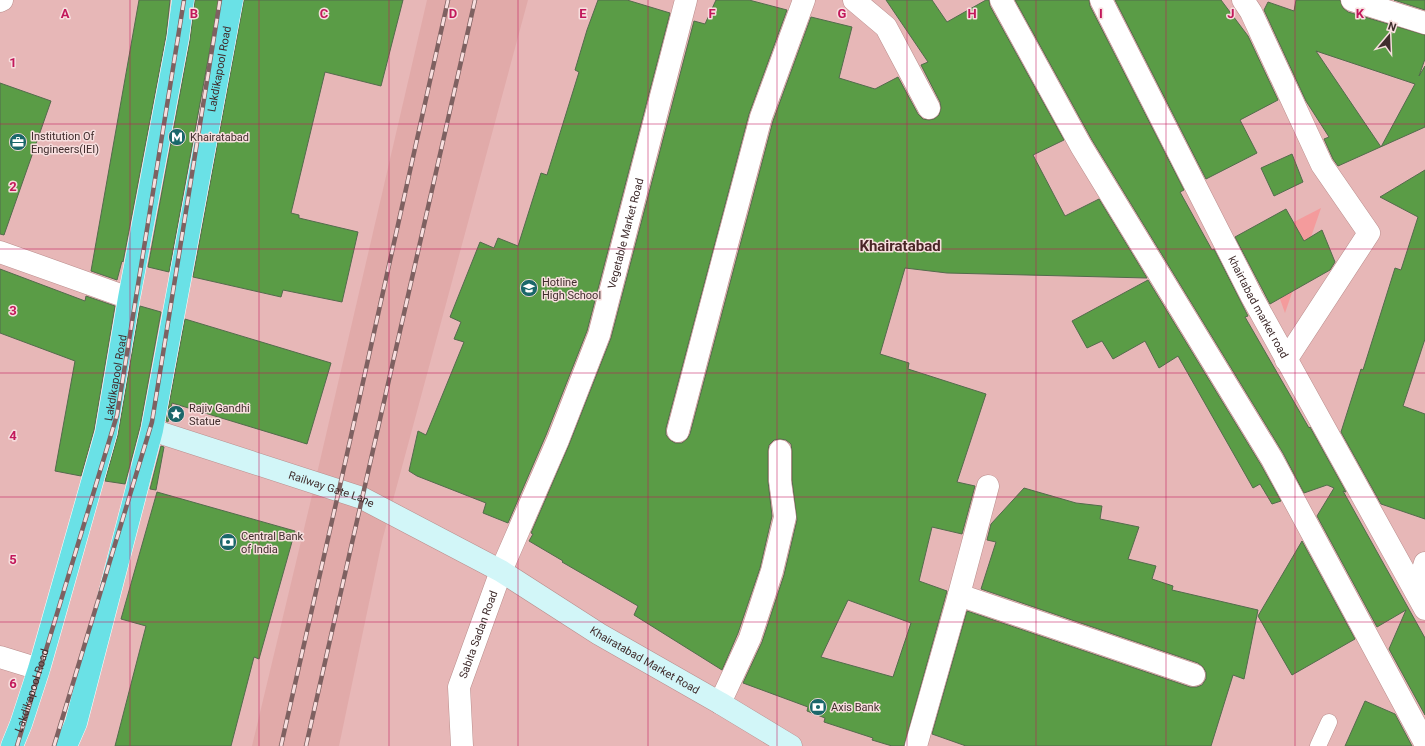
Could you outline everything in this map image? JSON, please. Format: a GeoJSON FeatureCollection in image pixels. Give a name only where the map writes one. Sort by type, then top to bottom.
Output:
{"type":"FeatureCollection","features":[{"type":"Feature","properties":{"kind":"highway","name":"Lakdikapool Road"},"geometry":{"type":"LineString","coordinates":[[12,746],[21,724],[39,669],[106,433],[129,298],[184,0]]}},
{"type":"Feature","properties":{"kind":"highway","name":"Lakdikapool Road"},"geometry":{"type":"LineString","coordinates":[[66,746],[76,723],[152,430],[232,0]]}},
{"type":"Feature","properties":{"kind":"street","name":"Vegetable Market Road"},"geometry":{"type":"LineString","coordinates":[[501,571],[558,440],[599,335],[686,0]]}},
{"type":"Feature","properties":{"kind":"street"},"geometry":{"type":"LineString","coordinates":[[678,431],[762,117],[804,0]]}},
{"type":"Feature","properties":{"kind":"street"},"geometry":{"type":"LineString","coordinates":[[854,0],[886,27],[929,108]]}},
{"type":"Feature","properties":{"kind":"street"},"geometry":{"type":"LineString","coordinates":[[1001,0],[1081,146],[1272,459],[1425,743]]}},
{"type":"Feature","properties":{"kind":"street","name":"khairtabad market road"},"geometry":{"type":"LineString","coordinates":[[1101,0],[1252,298],[1420,600]]}},
{"type":"Feature","properties":{"kind":"street"},"geometry":{"type":"LineString","coordinates":[[1243,0],[1251,12],[1322,165],[1369,233],[1286,360]]}},
{"type":"Feature","properties":{"kind":"street"},"geometry":{"type":"LineString","coordinates":[[1352,0],[1425,23]]}},
{"type":"Feature","properties":{"kind":"street"},"geometry":{"type":"LineString","coordinates":[[0,252],[129,298]]}},
{"type":"Feature","properties":{"kind":"street","name":"Railway Gate Lane"},"geometry":{"type":"LineString","coordinates":[[152,430],[362,498],[501,571]]}},
{"type":"Feature","properties":{"kind":"street"},"geometry":{"type":"LineString","coordinates":[[720,703],[750,638],[772,572],[785,518],[780,481],[780,451]]}},
{"type":"Feature","properties":{"kind":"street"},"geometry":{"type":"LineString","coordinates":[[916,746],[988,486]]}},
{"type":"Feature","properties":{"kind":"street"},"geometry":{"type":"LineString","coordinates":[[1420,600],[1425,564]]}},
{"type":"Feature","properties":{"kind":"street","name":"Khairatabad Market Road"},"geometry":{"type":"LineString","coordinates":[[501,571],[599,634],[720,703],[791,746]]}},
{"type":"Feature","properties":{"kind":"street","name":"Sabita Sadan Road"},"geometry":{"type":"LineString","coordinates":[[462,746],[459,687],[501,571]]}},
{"type":"Feature","properties":{"kind":"street"},"geometry":{"type":"LineString","coordinates":[[959,595],[1194,675]]}},
{"type":"Feature","properties":{"kind":"street"},"geometry":{"type":"LineString","coordinates":[[0,657],[39,669]]}},
{"type":"Feature","properties":{"kind":"lane"},"geometry":{"type":"LineString","coordinates":[[1318,746],[1329,722]]}},
{"type":"Feature","properties":{"kind":"shaded area"},"geometry":{"type":"Polygon","coordinates":[[[427,0],[528,0],[382,541],[339,746],[252,746],[309,508],[427,0]]]}},
{"type":"Feature","properties":{"kind":"shaded area"},"geometry":{"type":"Polygon","coordinates":[[[1321,208],[1285,313],[1259,240],[1321,208]]]}},
{"type":"Feature","properties":{"kind":"building"},"geometry":{"type":"Polygon","coordinates":[[[139,0],[170,0],[166,36],[123,262],[122,261],[117,280],[91,271],[139,0]]]}},
{"type":"Feature","properties":{"kind":"building"},"geometry":{"type":"Polygon","coordinates":[[[195,0],[219,0],[169,272],[148,267],[190,40],[195,0]]]}},
{"type":"Feature","properties":{"kind":"building"},"geometry":{"type":"Polygon","coordinates":[[[244,0],[403,0],[381,86],[325,72],[291,213],[299,215],[299,218],[358,232],[342,302],[283,290],[281,297],[193,277],[244,0]]]}},
{"type":"Feature","properties":{"kind":"building"},"geometry":{"type":"Polygon","coordinates":[[[598,0],[627,0],[670,13],[587,331],[546,435],[508,523],[483,513],[486,503],[417,476],[409,471],[418,431],[426,435],[464,342],[454,339],[461,322],[450,317],[480,242],[494,248],[498,238],[518,246],[541,173],[547,175],[579,72],[575,70],[598,0]]]}},
{"type":"Feature","properties":{"kind":"building"},"geometry":{"type":"Polygon","coordinates":[[[716,0],[749,0],[787,10],[749,114],[666,428],[666,435],[675,443],[682,443],[690,434],[773,121],[811,17],[852,27],[839,78],[875,89],[898,77],[918,114],[923,119],[929,120],[934,119],[939,115],[941,108],[940,102],[921,65],[928,62],[886,0],[932,0],[947,22],[986,0],[989,0],[990,6],[1064,140],[1033,155],[1065,216],[1099,199],[1147,278],[947,273],[905,268],[880,354],[909,363],[908,369],[986,394],[957,482],[975,486],[962,534],[932,527],[919,581],[947,591],[904,746],[892,746],[872,740],[873,738],[824,722],[825,718],[807,711],[808,707],[743,683],[762,642],[784,575],[797,520],[792,480],[792,451],[791,444],[786,440],[774,440],[769,445],[768,481],[772,516],[760,568],[738,633],[722,670],[634,615],[638,606],[529,541],[611,338],[694,21],[705,24],[716,0]],[[848,600],[821,657],[893,677],[911,623],[848,600]]]}},
{"type":"Feature","properties":{"kind":"building"},"geometry":{"type":"Polygon","coordinates":[[[1015,0],[1089,0],[1090,6],[1184,190],[1180,192],[1212,250],[1214,249],[1248,316],[1245,317],[1309,428],[1310,427],[1346,492],[1343,491],[1425,638],[1425,715],[1389,649],[1406,610],[1377,627],[1317,516],[1334,488],[1327,485],[1304,493],[1283,453],[1092,140],[1015,0]]]}},
{"type":"Feature","properties":{"kind":"building"},"geometry":{"type":"Polygon","coordinates":[[[1115,0],[1221,0],[1248,36],[1278,100],[1240,120],[1257,153],[1206,179],[1115,0]]]}},
{"type":"Feature","properties":{"kind":"building"},"geometry":{"type":"Polygon","coordinates":[[[1296,0],[1340,0],[1343,8],[1348,12],[1425,35],[1425,59],[1419,76],[1425,66],[1425,127],[1381,147],[1338,166],[1333,159],[1324,139],[1329,137],[1306,101],[1264,10],[1268,2],[1294,11],[1296,0]],[[1316,51],[1381,147],[1415,84],[1316,51]]]}},
{"type":"Feature","properties":{"kind":"building"},"geometry":{"type":"Polygon","coordinates":[[[1394,0],[1425,0],[1425,10],[1394,0]]]}},
{"type":"Feature","properties":{"kind":"building","name":"Institution Of Engineers(IEI)"},"geometry":{"type":"Polygon","coordinates":[[[0,83],[51,101],[4,235],[0,234],[0,83]]]}},
{"type":"Feature","properties":{"kind":"building"},"geometry":{"type":"Polygon","coordinates":[[[1292,154],[1303,182],[1274,196],[1261,168],[1292,154]]]}},
{"type":"Feature","properties":{"kind":"building"},"geometry":{"type":"Polygon","coordinates":[[[1425,170],[1425,339],[1403,406],[1425,414],[1425,519],[1381,504],[1341,432],[1361,369],[1363,370],[1395,268],[1401,270],[1418,217],[1380,197],[1425,170]]]}},
{"type":"Feature","properties":{"kind":"building"},"geometry":{"type":"Polygon","coordinates":[[[1286,209],[1304,241],[1322,230],[1335,262],[1330,270],[1270,304],[1235,237],[1286,209]]]}},
{"type":"Feature","properties":{"kind":"building"},"geometry":{"type":"Polygon","coordinates":[[[0,269],[85,301],[86,296],[115,306],[94,430],[81,476],[55,471],[75,361],[0,333],[0,269]]]}},
{"type":"Feature","properties":{"kind":"building"},"geometry":{"type":"Polygon","coordinates":[[[1148,280],[1261,465],[1281,501],[1272,504],[1260,484],[1253,488],[1178,356],[1159,368],[1145,341],[1113,359],[1102,341],[1087,348],[1072,321],[1148,280]]]}},
{"type":"Feature","properties":{"kind":"building"},"geometry":{"type":"Polygon","coordinates":[[[140,306],[161,312],[140,427],[125,484],[105,481],[118,435],[140,306]]]}},
{"type":"Feature","properties":{"kind":"building"},"geometry":{"type":"Polygon","coordinates":[[[185,319],[331,363],[307,444],[172,403],[168,422],[166,421],[185,319]]]}},
{"type":"Feature","properties":{"kind":"building"},"geometry":{"type":"Polygon","coordinates":[[[161,446],[164,447],[156,490],[150,489],[161,446]]]}},
{"type":"Feature","properties":{"kind":"building"},"geometry":{"type":"Polygon","coordinates":[[[1024,488],[1076,503],[1102,506],[1100,519],[1139,527],[1128,559],[1156,566],[1152,579],[1173,586],[1172,590],[1258,610],[1244,679],[1233,675],[1211,746],[966,746],[932,734],[967,611],[1190,687],[1202,685],[1206,679],[1206,672],[1198,663],[981,589],[996,542],[987,540],[991,524],[1024,488]]]}},
{"type":"Feature","properties":{"kind":"building"},"geometry":{"type":"Polygon","coordinates":[[[157,492],[295,531],[259,659],[254,657],[231,746],[115,746],[146,626],[121,619],[157,492]]]}},
{"type":"Feature","properties":{"kind":"building"},"geometry":{"type":"Polygon","coordinates":[[[1302,541],[1355,639],[1292,675],[1258,616],[1302,541]]]}},
{"type":"Feature","properties":{"kind":"building"},"geometry":{"type":"Polygon","coordinates":[[[1365,701],[1395,714],[1412,746],[1345,746],[1365,701]]]}},
{"type":"Feature","properties":{"kind":"railway"},"geometry":{"type":"LineString","coordinates":[[17,746],[117,415],[184,0]]}},
{"type":"Feature","properties":{"kind":"railway"},"geometry":{"type":"LineString","coordinates":[[54,746],[152,422],[220,0]]}},
{"type":"Feature","properties":{"kind":"railway"},"geometry":{"type":"LineString","coordinates":[[281,746],[448,0]]}},
{"type":"Feature","properties":{"kind":"railway"},"geometry":{"type":"LineString","coordinates":[[306,746],[475,0]]}},
{"type":"Feature","properties":{"kind":"place","name":"Khairatabad"},"geometry":{"type":"Point","coordinates":[177,137]}},
{"type":"Feature","properties":{"kind":"place","name":"Institution Of Engineers(IEI)"},"geometry":{"type":"Point","coordinates":[18,142]}},
{"type":"Feature","properties":{"kind":"place","name":"Hotline High School"},"geometry":{"type":"Point","coordinates":[529,288]}},
{"type":"Feature","properties":{"kind":"place","name":"Rajiv Gandhi Statue"},"geometry":{"type":"Point","coordinates":[176,414]}},
{"type":"Feature","properties":{"kind":"place","name":"Central Bank of India"},"geometry":{"type":"Point","coordinates":[228,542]}},
{"type":"Feature","properties":{"kind":"place","name":"Axis Bank"},"geometry":{"type":"Point","coordinates":[818,707]}},
{"type":"Feature","properties":{"kind":"district","name":"Khairatabad"},"geometry":{"type":"Point","coordinates":[900,246]}}]}
